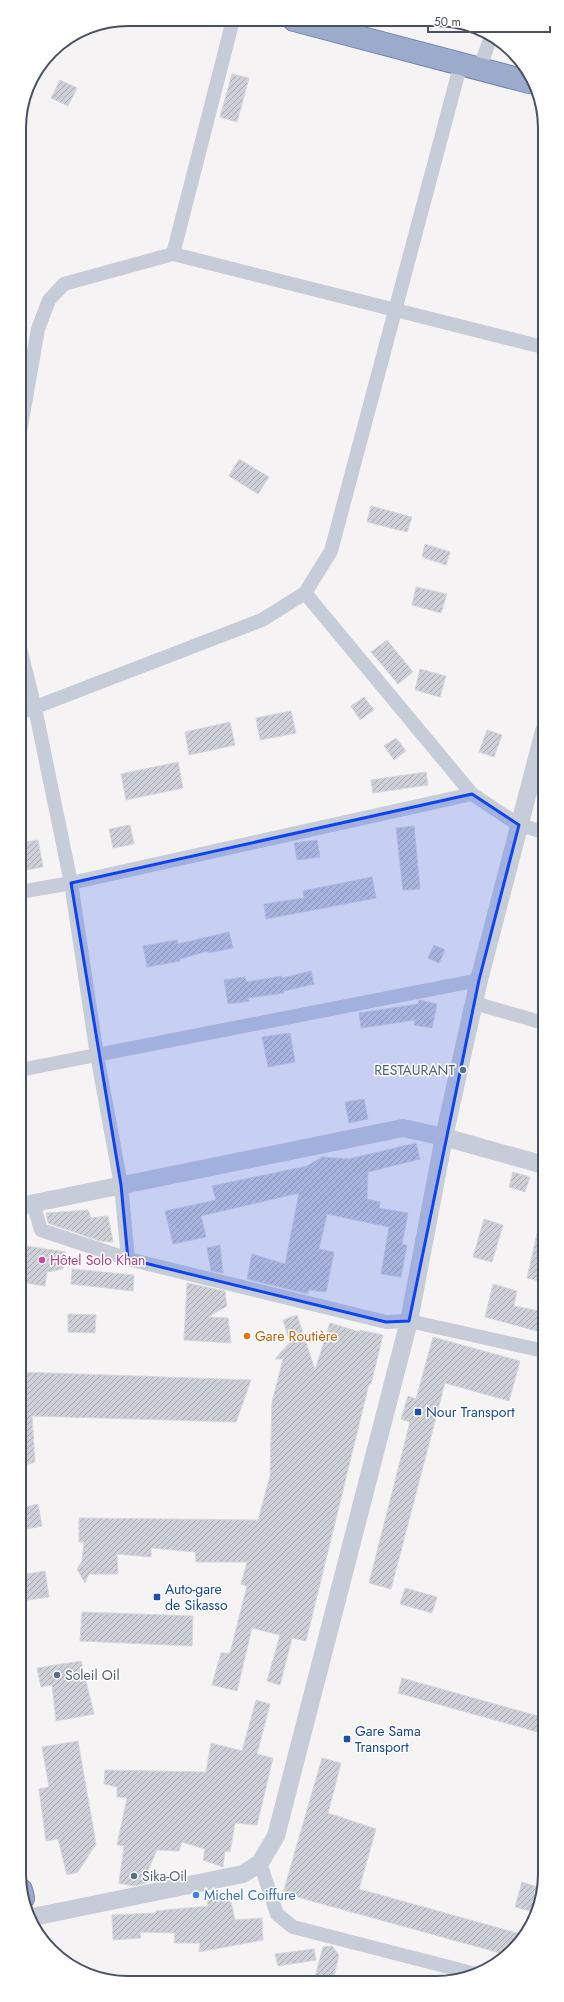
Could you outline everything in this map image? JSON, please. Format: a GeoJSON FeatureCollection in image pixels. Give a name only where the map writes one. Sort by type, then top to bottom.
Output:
{"type":"FeatureCollection","features":[{"type":"Feature","properties":{"kind":"highway"},"geometry":{"type":"LineString","coordinates":[[333,26],[526,81]]}},
{"type":"Feature","properties":{"kind":"street"},"geometry":{"type":"LineString","coordinates":[[173,254],[231,26]]}},
{"type":"Feature","properties":{"kind":"street"},"geometry":{"type":"LineString","coordinates":[[26,711],[262,620],[305,593],[331,551],[396,309],[470,66],[489,41]]}},
{"type":"Feature","properties":{"kind":"street"},"geometry":{"type":"LineString","coordinates":[[26,394],[38,329],[49,300],[64,284],[173,254],[538,346]]}},
{"type":"Feature","properties":{"kind":"street"},"geometry":{"type":"LineString","coordinates":[[305,593],[472,794],[519,825],[538,830]]}},
{"type":"Feature","properties":{"kind":"street"},"geometry":{"type":"LineString","coordinates":[[26,672],[35,708],[71,883],[97,1055],[121,1186],[128,1259]]}},
{"type":"Feature","properties":{"kind":"street"},"geometry":{"type":"LineString","coordinates":[[36,1916],[243,1874],[260,1863],[276,1836],[409,1321],[444,1137],[479,980],[538,754]]}},
{"type":"Feature","properties":{"kind":"street"},"geometry":{"type":"LineString","coordinates":[[26,891],[71,883],[472,794]]}},
{"type":"Feature","properties":{"kind":"street"},"geometry":{"type":"LineString","coordinates":[[26,1069],[479,980]]}},
{"type":"Feature","properties":{"kind":"street"},"geometry":{"type":"LineString","coordinates":[[474,1003],[538,1021]]}},
{"type":"Feature","properties":{"kind":"street"},"geometry":{"type":"LineString","coordinates":[[538,1163],[444,1137],[403,1128],[26,1204],[41,1230],[128,1259],[386,1322],[409,1321],[538,1350]]}},
{"type":"Feature","properties":{"kind":"street"},"geometry":{"type":"LineString","coordinates":[[260,1863],[277,1914],[293,1927],[466,1971]]}},
{"type":"Feature","properties":{"kind":"highlighted area"},"geometry":{"type":"Polygon","coordinates":[[[472,794],[519,825],[479,980],[409,1321],[386,1322],[128,1259],[121,1185],[71,883],[472,794]]]}},
{"type":"Feature","properties":{"kind":"building"},"geometry":{"type":"Polygon","coordinates":[[[232,74],[249,78],[237,122],[220,117],[232,74]]]}},
{"type":"Feature","properties":{"kind":"building"},"geometry":{"type":"Polygon","coordinates":[[[60,80],[77,88],[68,106],[51,98],[60,80]]]}},
{"type":"Feature","properties":{"kind":"building"},"geometry":{"type":"Polygon","coordinates":[[[239,459],[269,477],[258,494],[229,476],[239,459]]]}},
{"type":"Feature","properties":{"kind":"building"},"geometry":{"type":"Polygon","coordinates":[[[371,506],[412,517],[407,532],[367,522],[371,506]]]}},
{"type":"Feature","properties":{"kind":"building"},"geometry":{"type":"Polygon","coordinates":[[[425,544],[450,552],[446,565],[422,557],[425,544]]]}},
{"type":"Feature","properties":{"kind":"building"},"geometry":{"type":"Polygon","coordinates":[[[416,587],[447,594],[441,613],[412,605],[416,587]]]}},
{"type":"Feature","properties":{"kind":"building"},"geometry":{"type":"Polygon","coordinates":[[[387,640],[413,672],[398,684],[371,652],[387,640]]]}},
{"type":"Feature","properties":{"kind":"building"},"geometry":{"type":"Polygon","coordinates":[[[420,669],[446,676],[440,697],[415,690],[420,669]]]}},
{"type":"Feature","properties":{"kind":"building"},"geometry":{"type":"Polygon","coordinates":[[[364,697],[374,710],[360,720],[351,706],[364,697]]]}},
{"type":"Feature","properties":{"kind":"building"},"geometry":{"type":"Polygon","coordinates":[[[291,711],[296,733],[260,740],[256,718],[291,711]]]}},
{"type":"Feature","properties":{"kind":"building"},"geometry":{"type":"Polygon","coordinates":[[[230,722],[235,745],[189,755],[185,732],[230,722]]]}},
{"type":"Feature","properties":{"kind":"building"},"geometry":{"type":"Polygon","coordinates":[[[487,730],[502,735],[494,757],[479,752],[487,730]]]}},
{"type":"Feature","properties":{"kind":"building"},"geometry":{"type":"Polygon","coordinates":[[[396,738],[406,751],[394,760],[384,746],[396,738]]]}},
{"type":"Feature","properties":{"kind":"building"},"geometry":{"type":"Polygon","coordinates":[[[178,762],[183,788],[126,800],[121,774],[178,762]]]}},
{"type":"Feature","properties":{"kind":"building"},"geometry":{"type":"Polygon","coordinates":[[[426,772],[428,785],[373,793],[371,780],[426,772]]]}},
{"type":"Feature","properties":{"kind":"building"},"geometry":{"type":"Polygon","coordinates":[[[130,825],[134,844],[113,848],[109,829],[130,825]]]}},
{"type":"Feature","properties":{"kind":"building"},"geometry":{"type":"Polygon","coordinates":[[[414,826],[420,889],[403,890],[396,828],[414,826]]]}},
{"type":"Feature","properties":{"kind":"building"},"geometry":{"type":"Polygon","coordinates":[[[38,840],[43,867],[26,870],[26,842],[38,840]]]}},
{"type":"Feature","properties":{"kind":"building"},"geometry":{"type":"Polygon","coordinates":[[[317,840],[320,857],[297,860],[294,843],[317,840]]]}},
{"type":"Feature","properties":{"kind":"building"},"geometry":{"type":"Polygon","coordinates":[[[372,877],[376,898],[266,919],[264,904],[304,898],[303,891],[372,877]]]}},
{"type":"Feature","properties":{"kind":"building"},"geometry":{"type":"Polygon","coordinates":[[[229,932],[233,948],[208,953],[208,951],[180,959],[180,961],[147,967],[143,946],[177,940],[178,944],[229,932]]]}},
{"type":"Feature","properties":{"kind":"building"},"geometry":{"type":"Polygon","coordinates":[[[434,945],[445,950],[439,963],[428,958],[434,945]]]}},
{"type":"Feature","properties":{"kind":"building"},"geometry":{"type":"Polygon","coordinates":[[[311,971],[314,984],[284,991],[284,993],[248,998],[249,1001],[228,1004],[224,980],[245,977],[246,982],[282,976],[282,978],[311,971]]]}},
{"type":"Feature","properties":{"kind":"building"},"geometry":{"type":"Polygon","coordinates":[[[419,1000],[437,1004],[432,1028],[414,1025],[415,1020],[361,1028],[359,1013],[418,1004],[419,1000]]]}},
{"type":"Feature","properties":{"kind":"building"},"geometry":{"type":"Polygon","coordinates":[[[290,1033],[295,1062],[268,1067],[262,1037],[290,1033]]]}},
{"type":"Feature","properties":{"kind":"building"},"geometry":{"type":"Polygon","coordinates":[[[364,1099],[368,1119],[349,1123],[345,1102],[364,1099]]]}},
{"type":"Feature","properties":{"kind":"building"},"geometry":{"type":"Polygon","coordinates":[[[416,1143],[420,1159],[368,1172],[367,1199],[380,1202],[379,1208],[408,1213],[402,1244],[407,1245],[401,1277],[381,1274],[389,1227],[327,1214],[319,1249],[334,1252],[326,1292],[309,1290],[308,1294],[247,1279],[252,1254],[285,1264],[299,1193],[201,1216],[206,1237],[173,1244],[165,1211],[216,1200],[212,1186],[307,1166],[322,1157],[349,1159],[416,1143]]]}},
{"type":"Feature","properties":{"kind":"building"},"geometry":{"type":"Polygon","coordinates":[[[513,1172],[530,1177],[525,1192],[509,1187],[513,1172]]]}},
{"type":"Feature","properties":{"kind":"building"},"geometry":{"type":"Polygon","coordinates":[[[88,1210],[91,1218],[108,1216],[113,1242],[100,1241],[48,1223],[46,1213],[88,1210]]]}},
{"type":"Feature","properties":{"kind":"building"},"geometry":{"type":"Polygon","coordinates":[[[484,1219],[503,1225],[492,1262],[473,1257],[484,1219]]]}},
{"type":"Feature","properties":{"kind":"building"},"geometry":{"type":"Polygon","coordinates":[[[538,1229],[538,1281],[527,1278],[538,1229]]]}},
{"type":"Feature","properties":{"kind":"building"},"geometry":{"type":"Polygon","coordinates":[[[220,1245],[223,1273],[211,1271],[207,1248],[220,1245]]]}},
{"type":"Feature","properties":{"kind":"building","name":"Hôtel Solo Khan"},"geometry":{"type":"Polygon","coordinates":[[[26,1246],[66,1252],[63,1269],[47,1272],[45,1286],[26,1283],[26,1246]]]}},
{"type":"Feature","properties":{"kind":"building"},"geometry":{"type":"Polygon","coordinates":[[[72,1269],[134,1275],[133,1291],[71,1284],[72,1269]]]}},
{"type":"Feature","properties":{"kind":"building"},"geometry":{"type":"Polygon","coordinates":[[[187,1283],[225,1291],[227,1306],[208,1317],[228,1318],[231,1343],[184,1340],[187,1283]]]}},
{"type":"Feature","properties":{"kind":"building"},"geometry":{"type":"Polygon","coordinates":[[[493,1284],[517,1291],[514,1306],[538,1311],[538,1331],[485,1317],[493,1284]]]}},
{"type":"Feature","properties":{"kind":"building"},"geometry":{"type":"Polygon","coordinates":[[[68,1314],[96,1315],[95,1333],[68,1332],[68,1314]]]}},
{"type":"Feature","properties":{"kind":"building"},"geometry":{"type":"Polygon","coordinates":[[[297,1315],[315,1370],[330,1323],[360,1332],[360,1330],[383,1335],[371,1384],[369,1384],[306,1641],[292,1638],[280,1685],[267,1681],[280,1635],[252,1628],[237,1691],[212,1685],[221,1653],[230,1653],[247,1586],[241,1584],[247,1562],[196,1562],[195,1552],[151,1548],[151,1557],[117,1554],[118,1574],[89,1574],[85,1583],[77,1569],[82,1561],[84,1542],[79,1542],[79,1518],[258,1520],[270,1476],[272,1402],[283,1359],[275,1359],[290,1342],[283,1320],[297,1315]]]}},
{"type":"Feature","properties":{"kind":"building"},"geometry":{"type":"Polygon","coordinates":[[[433,1337],[520,1361],[509,1401],[445,1383],[391,1589],[369,1583],[410,1422],[401,1419],[408,1396],[416,1399],[433,1337]]]}},
{"type":"Feature","properties":{"kind":"building"},"geometry":{"type":"Polygon","coordinates":[[[26,1372],[251,1380],[236,1422],[32,1416],[35,1462],[26,1465],[26,1372]]]}},
{"type":"Feature","properties":{"kind":"building"},"geometry":{"type":"Polygon","coordinates":[[[38,1504],[42,1526],[26,1529],[26,1507],[38,1504]]]}},
{"type":"Feature","properties":{"kind":"building"},"geometry":{"type":"Polygon","coordinates":[[[45,1571],[49,1597],[26,1600],[26,1574],[45,1571]]]}},
{"type":"Feature","properties":{"kind":"building"},"geometry":{"type":"Polygon","coordinates":[[[405,1588],[437,1597],[432,1613],[400,1604],[405,1588]]]}},
{"type":"Feature","properties":{"kind":"building"},"geometry":{"type":"Polygon","coordinates":[[[82,1612],[193,1616],[192,1646],[80,1641],[82,1612]]]}},
{"type":"Feature","properties":{"kind":"building"},"geometry":{"type":"Polygon","coordinates":[[[81,1661],[94,1714],[56,1721],[52,1685],[41,1687],[37,1668],[81,1661]]]}},
{"type":"Feature","properties":{"kind":"building"},"geometry":{"type":"Polygon","coordinates":[[[402,1678],[538,1716],[538,1732],[398,1693],[402,1678]]]}},
{"type":"Feature","properties":{"kind":"building"},"geometry":{"type":"Polygon","coordinates":[[[256,1700],[270,1704],[257,1754],[273,1758],[257,1825],[235,1823],[230,1852],[225,1851],[223,1867],[203,1860],[205,1849],[182,1842],[179,1851],[157,1850],[148,1870],[147,1883],[134,1886],[119,1883],[124,1846],[117,1845],[127,1798],[117,1797],[117,1787],[104,1784],[105,1770],[206,1772],[211,1743],[242,1751],[256,1700]]]}},
{"type":"Feature","properties":{"kind":"building"},"geometry":{"type":"Polygon","coordinates":[[[78,1741],[96,1844],[78,1872],[67,1875],[58,1839],[46,1841],[39,1789],[49,1787],[42,1747],[78,1741]]]}},
{"type":"Feature","properties":{"kind":"building"},"geometry":{"type":"Polygon","coordinates":[[[322,1758],[341,1763],[328,1813],[376,1829],[359,1889],[518,1933],[500,1953],[283,1893],[322,1758]]]}},
{"type":"Feature","properties":{"kind":"building"},"geometry":{"type":"Polygon","coordinates":[[[522,1882],[537,1887],[531,1911],[515,1907],[522,1882]]]}},
{"type":"Feature","properties":{"kind":"building"},"geometry":{"type":"Polygon","coordinates":[[[229,1892],[235,1920],[262,1918],[263,1940],[199,1952],[200,1943],[174,1943],[175,1933],[140,1932],[141,1938],[113,1940],[112,1915],[156,1913],[156,1911],[208,1906],[207,1897],[229,1892]]]}},
{"type":"Feature","properties":{"kind":"building"},"geometry":{"type":"Polygon","coordinates":[[[332,1946],[339,1955],[334,1976],[315,1976],[323,1947],[332,1946]]]}},
{"type":"Feature","properties":{"kind":"building"},"geometry":{"type":"Polygon","coordinates":[[[314,1949],[316,1960],[278,1966],[275,1954],[314,1949]]]}},
{"type":"Feature","properties":{"kind":"place","name":"RESTAURANT"},"geometry":{"type":"Point","coordinates":[463,1070]}},
{"type":"Feature","properties":{"kind":"place","name":"Hôtel Solo Khan"},"geometry":{"type":"Point","coordinates":[42,1260]}},
{"type":"Feature","properties":{"kind":"place","name":"Gare Routière"},"geometry":{"type":"Point","coordinates":[247,1336]}},
{"type":"Feature","properties":{"kind":"place","name":"Nour Transport"},"geometry":{"type":"Point","coordinates":[418,1412]}},
{"type":"Feature","properties":{"kind":"place","name":"Auto-gare de Sikasso"},"geometry":{"type":"Point","coordinates":[157,1597]}},
{"type":"Feature","properties":{"kind":"place","name":"Soleil Oil"},"geometry":{"type":"Point","coordinates":[57,1675]}},
{"type":"Feature","properties":{"kind":"place","name":"Gare Sama Transport"},"geometry":{"type":"Point","coordinates":[347,1739]}},
{"type":"Feature","properties":{"kind":"place","name":"Sika-Oil"},"geometry":{"type":"Point","coordinates":[134,1876]}},
{"type":"Feature","properties":{"kind":"place","name":"Michel Coiffure"},"geometry":{"type":"Point","coordinates":[196,1895]}}]}
